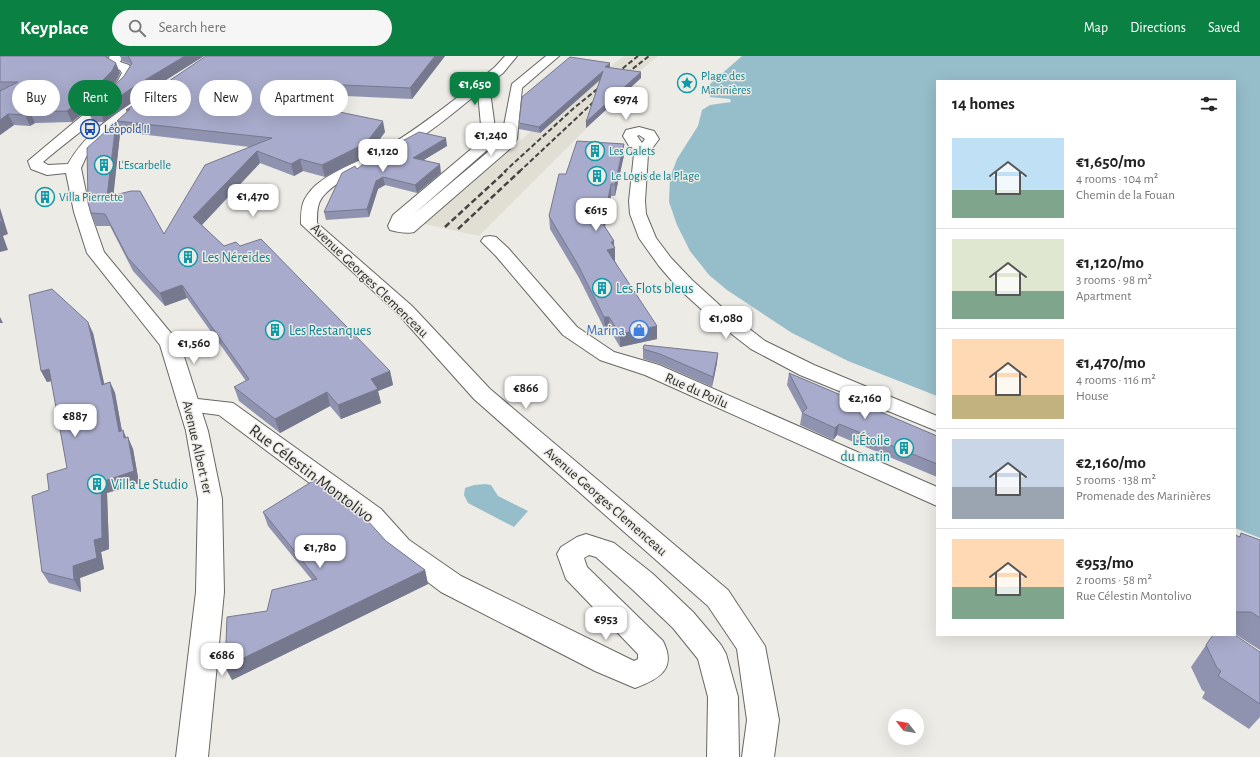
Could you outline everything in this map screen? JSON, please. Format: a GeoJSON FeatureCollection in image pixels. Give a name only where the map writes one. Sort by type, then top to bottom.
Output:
{"type":"FeatureCollection","features":[{"type":"Feature","properties":{"kind":"street"},"geometry":{"type":"LineString","coordinates":[[116,56],[113,60],[115,64],[125,68],[128,73],[126,80],[96,110],[35,161],[36,166],[47,170],[73,168],[86,145],[130,112]]}},
{"type":"Feature","properties":{"kind":"street","name":"Avenue Georges Clemenceau"},"geometry":{"type":"LineString","coordinates":[[510,56],[499,70],[427,128],[390,151],[334,180],[321,189],[309,205],[309,224],[405,310],[482,394],[718,598],[751,646],[763,720],[758,757]]}},
{"type":"Feature","properties":{"kind":"street"},"geometry":{"type":"LineString","coordinates":[[490,61],[468,82],[468,86],[484,91],[489,136],[481,148],[399,219],[396,226],[408,228],[507,144],[510,139],[516,87],[553,56]]}},
{"type":"Feature","properties":{"kind":"street"},"geometry":{"type":"LineString","coordinates":[[641,154],[637,201],[638,214],[648,238],[665,262],[685,284],[718,314],[758,345],[807,370],[936,424]]}},
{"type":"Feature","properties":{"kind":"street","name":"Avenue Albert 1er"},"geometry":{"type":"LineString","coordinates":[[73,168],[82,212],[96,253],[170,344],[197,431],[210,499],[211,534],[210,592],[192,757]]}},
{"type":"Feature","properties":{"kind":"street","name":"Rue du Poilu"},"geometry":{"type":"LineString","coordinates":[[490,240],[502,252],[521,276],[558,315],[570,331],[607,356],[652,370],[936,497]]}},
{"type":"Feature","properties":{"kind":"street","name":"Rue Célestin Montolivo"},"geometry":{"type":"LineString","coordinates":[[190,405],[225,408],[372,516],[400,548],[451,584],[605,662],[635,675],[652,666],[653,650],[575,572],[570,554],[586,544],[605,550],[643,582],[683,620],[711,654],[723,697],[723,757]]}},
{"type":"Feature","properties":{"kind":"shaded area"},"geometry":{"type":"Polygon","coordinates":[[[624,56],[658,56],[624,84],[630,85],[479,236],[420,223],[521,140],[570,97],[624,56]]]}},
{"type":"Feature","properties":{"kind":"water"},"geometry":{"type":"Polygon","coordinates":[[[742,56],[1260,56],[1260,538],[1236,528],[1236,80],[936,80],[936,396],[848,361],[792,333],[727,290],[709,275],[690,251],[677,225],[669,202],[670,178],[677,159],[698,126],[702,110],[710,105],[731,102],[730,99],[710,97],[710,84],[742,56]]]}},
{"type":"Feature","properties":{"kind":"water"},"geometry":{"type":"Polygon","coordinates":[[[485,484],[491,485],[498,496],[528,511],[514,527],[468,503],[464,495],[465,488],[485,484]]]}},
{"type":"Feature","properties":{"kind":"building"},"geometry":{"type":"Polygon","coordinates":[[[0,56],[105,56],[116,63],[112,71],[103,80],[68,80],[67,111],[60,111],[60,80],[12,80],[12,82],[0,82],[0,56]]]}},
{"type":"Feature","properties":{"kind":"building"},"geometry":{"type":"Polygon","coordinates":[[[128,56],[185,56],[145,80],[130,80],[130,89],[122,95],[122,80],[120,80],[132,63],[128,56]]]}},
{"type":"Feature","properties":{"kind":"building"},"geometry":{"type":"Polygon","coordinates":[[[206,56],[435,56],[410,88],[348,85],[348,80],[260,80],[260,116],[348,116],[348,114],[383,121],[366,143],[322,165],[300,159],[291,164],[257,151],[193,217],[224,246],[236,242],[240,246],[261,239],[390,371],[371,379],[378,389],[338,405],[327,392],[275,419],[234,387],[249,379],[182,285],[160,293],[128,258],[105,214],[91,213],[88,203],[87,148],[116,122],[107,197],[131,191],[140,191],[164,234],[205,165],[272,138],[117,121],[130,109],[130,116],[191,116],[191,80],[170,80],[206,56]]]}},
{"type":"Feature","properties":{"kind":"building"},"geometry":{"type":"Polygon","coordinates":[[[570,57],[610,63],[605,67],[641,72],[586,122],[603,71],[539,127],[519,123],[522,97],[570,57]]]}},
{"type":"Feature","properties":{"kind":"building"},"geometry":{"type":"Polygon","coordinates":[[[12,85],[12,114],[8,114],[0,120],[0,91],[12,85]]]}},
{"type":"Feature","properties":{"kind":"building"},"geometry":{"type":"Polygon","coordinates":[[[419,132],[446,138],[413,158],[440,164],[415,185],[383,177],[376,181],[367,209],[324,212],[342,173],[355,166],[357,169],[371,158],[419,132]]]}},
{"type":"Feature","properties":{"kind":"building"},"geometry":{"type":"Polygon","coordinates":[[[577,141],[624,144],[615,184],[611,184],[603,224],[614,241],[611,242],[615,248],[607,250],[657,326],[620,334],[609,317],[604,317],[578,265],[549,216],[559,174],[566,174],[577,141]]]}},
{"type":"Feature","properties":{"kind":"building"},"geometry":{"type":"Polygon","coordinates":[[[52,289],[88,322],[102,385],[110,382],[119,432],[123,430],[124,438],[128,437],[134,471],[101,482],[102,538],[94,540],[97,558],[73,566],[74,580],[42,572],[32,496],[49,490],[47,474],[67,468],[49,369],[41,371],[29,295],[52,289]]]}},
{"type":"Feature","properties":{"kind":"building"},"geometry":{"type":"Polygon","coordinates":[[[644,345],[718,353],[713,377],[660,354],[643,349],[644,345]]]}},
{"type":"Feature","properties":{"kind":"building"},"geometry":{"type":"Polygon","coordinates":[[[789,373],[936,436],[936,464],[839,424],[835,428],[802,413],[807,408],[789,373]]]}},
{"type":"Feature","properties":{"kind":"building"},"geometry":{"type":"Polygon","coordinates":[[[316,479],[358,510],[386,541],[425,570],[225,667],[227,617],[267,611],[272,590],[317,579],[263,512],[316,479]]]}},
{"type":"Feature","properties":{"kind":"building"},"geometry":{"type":"Polygon","coordinates":[[[1241,533],[1260,540],[1260,618],[1251,612],[1236,612],[1236,535],[1240,537],[1241,533]]]}},
{"type":"Feature","properties":{"kind":"building"},"geometry":{"type":"Polygon","coordinates":[[[1212,636],[1236,636],[1260,652],[1260,704],[1218,676],[1221,671],[1217,668],[1206,645],[1212,636]]]}},
{"type":"Feature","properties":{"kind":"railway"},"geometry":{"type":"LineString","coordinates":[[504,172],[574,108],[638,56]]}},
{"type":"Feature","properties":{"kind":"railway"},"geometry":{"type":"LineString","coordinates":[[621,78],[649,56]]}},
{"type":"Feature","properties":{"kind":"railway"},"geometry":{"type":"LineString","coordinates":[[519,172],[601,95]]}},
{"type":"Feature","properties":{"kind":"railway"},"geometry":{"type":"LineString","coordinates":[[445,227],[506,171]]}},
{"type":"Feature","properties":{"kind":"railway"},"geometry":{"type":"LineString","coordinates":[[458,229],[520,171]]}},
{"type":"Feature","properties":{"kind":"place","name":"Plage des Marinières"},"geometry":{"type":"Point","coordinates":[687,83]}},
{"type":"Feature","properties":{"kind":"place","name":"Léopold II"},"geometry":{"type":"Point","coordinates":[90,129]}},
{"type":"Feature","properties":{"kind":"place","name":"Les Galets"},"geometry":{"type":"Point","coordinates":[595,151]}},
{"type":"Feature","properties":{"kind":"place","name":"L'Escarbelle"},"geometry":{"type":"Point","coordinates":[104,165]}},
{"type":"Feature","properties":{"kind":"place","name":"Le Logis de la Plage"},"geometry":{"type":"Point","coordinates":[597,176]}},
{"type":"Feature","properties":{"kind":"place","name":"Villa Pierrette"},"geometry":{"type":"Point","coordinates":[45,197]}},
{"type":"Feature","properties":{"kind":"place","name":"Les Néreïdes"},"geometry":{"type":"Point","coordinates":[188,257]}},
{"type":"Feature","properties":{"kind":"place","name":"Les Flots bleus"},"geometry":{"type":"Point","coordinates":[602,288]}},
{"type":"Feature","properties":{"kind":"place","name":"Les Restanques"},"geometry":{"type":"Point","coordinates":[275,330]}},
{"type":"Feature","properties":{"kind":"place","name":"Marina"},"geometry":{"type":"Point","coordinates":[639,330]}},
{"type":"Feature","properties":{"kind":"place","name":"L'Étoile du matin"},"geometry":{"type":"Point","coordinates":[904,448]}},
{"type":"Feature","properties":{"kind":"place","name":"Villa Le Studio"},"geometry":{"type":"Point","coordinates":[97,484]}}]}
